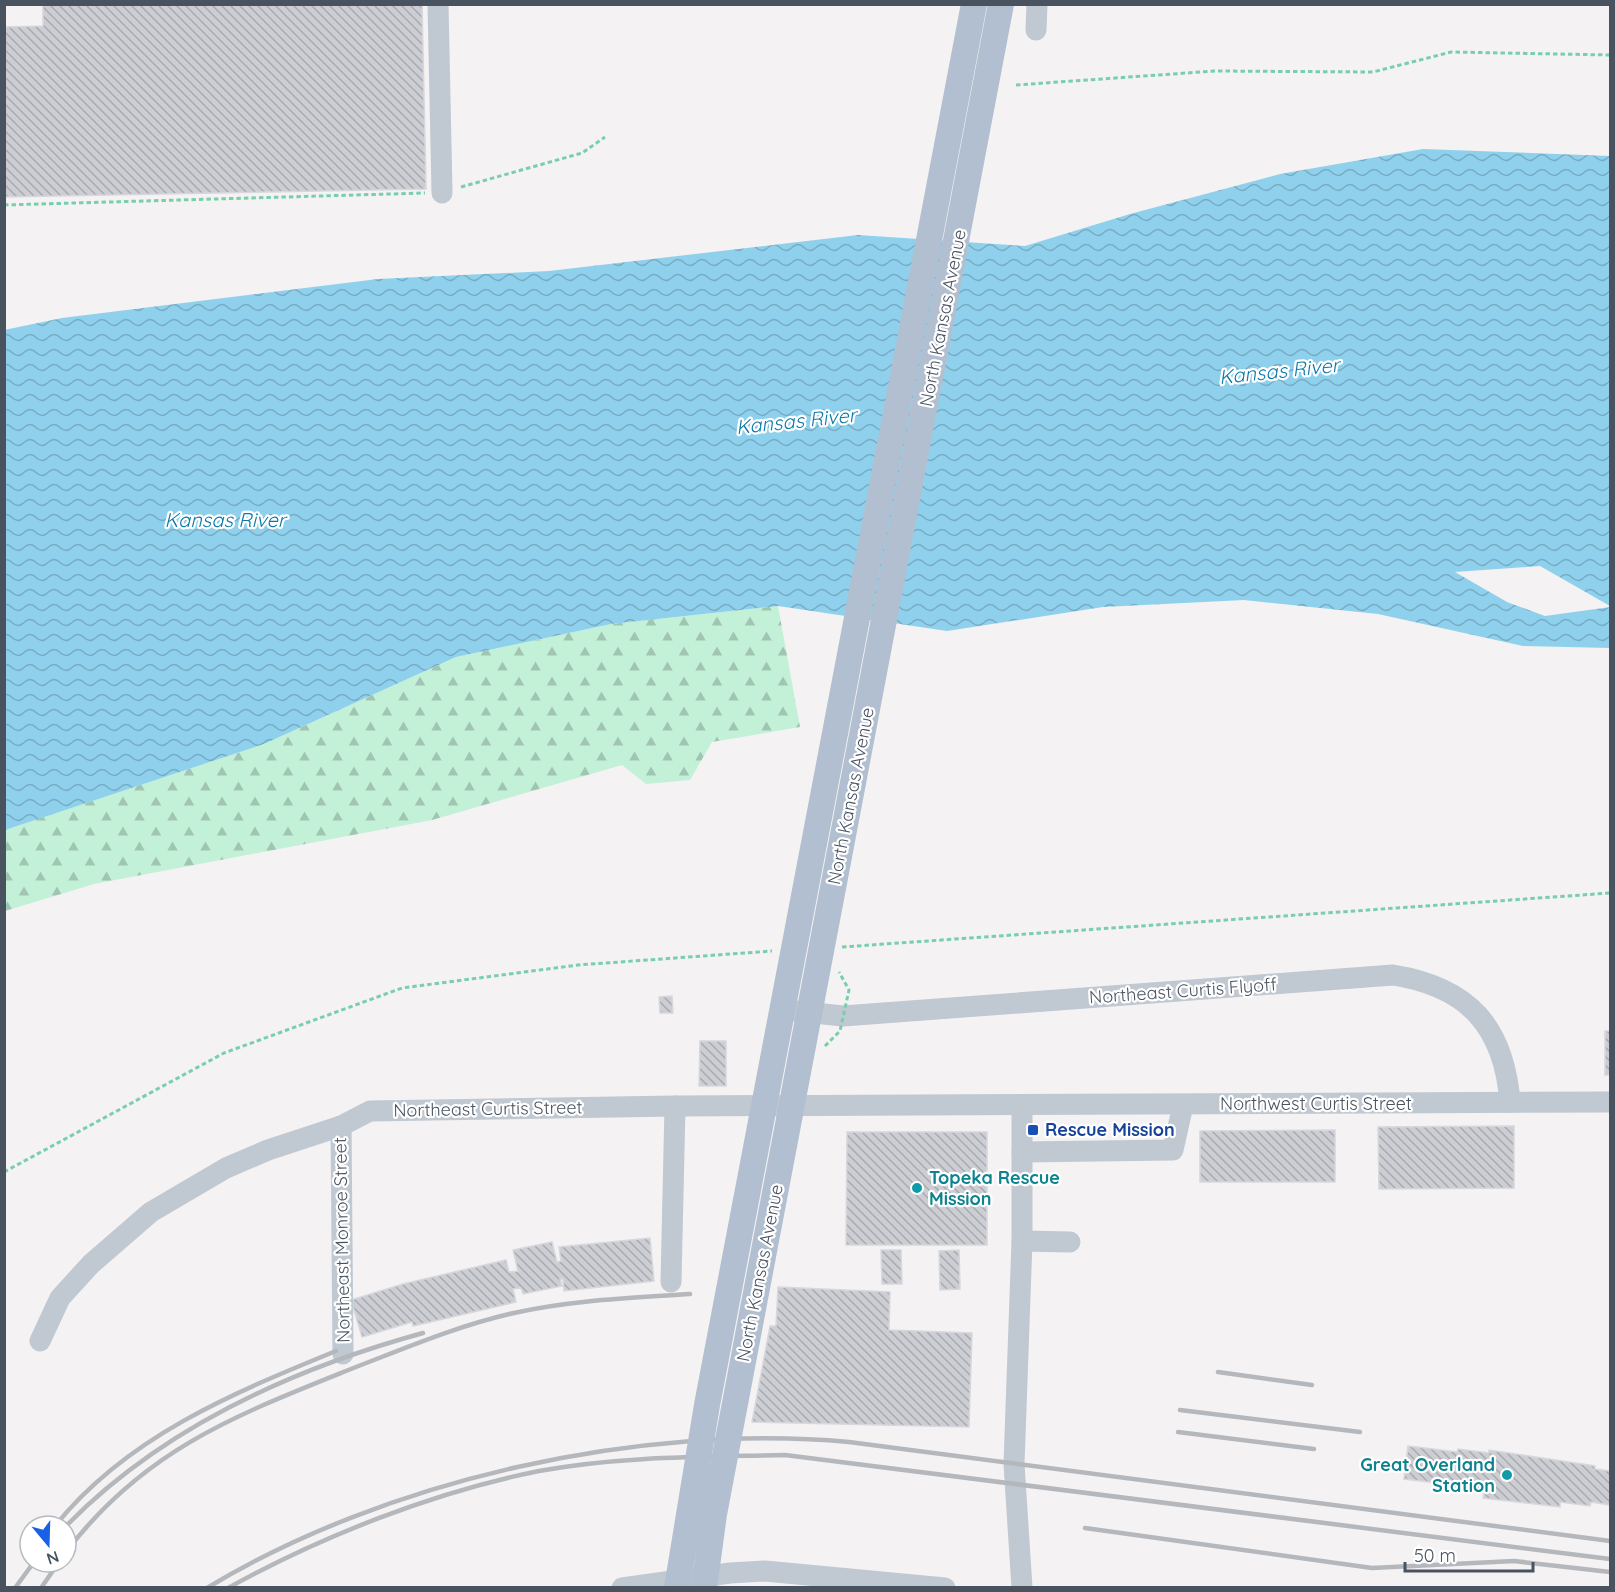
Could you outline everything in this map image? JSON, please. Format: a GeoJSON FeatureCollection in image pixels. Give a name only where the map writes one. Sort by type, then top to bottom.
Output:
{"type":"FeatureCollection","features":[{"type":"Feature","properties":{"kind":"main road","name":"North Kansas Avenue"},"geometry":{"type":"LineString","coordinates":[[677,1587],[685,1526],[974,4]]}},
{"type":"Feature","properties":{"kind":"main road","name":"North Kansas Avenue"},"geometry":{"type":"LineString","coordinates":[[704,1587],[714,1514],[1001,4]]}},
{"type":"Feature","properties":{"kind":"street"},"geometry":{"type":"LineString","coordinates":[[438,4],[442,193]]}},
{"type":"Feature","properties":{"kind":"street"},"geometry":{"type":"LineString","coordinates":[[1036,30],[1037,4]]}},
{"type":"Feature","properties":{"kind":"street","name":"Northeast Curtis Flyoff"},"geometry":{"type":"LineString","coordinates":[[783,1010],[843,1016],[1393,975],[1430,984],[1448,992],[1480,1017],[1501,1052],[1510,1102]]}},
{"type":"Feature","properties":{"kind":"street","name":"Northwest Curtis Street"},"geometry":{"type":"LineString","coordinates":[[1022,1106],[1611,1102]]}},
{"type":"Feature","properties":{"kind":"street"},"geometry":{"type":"LineString","coordinates":[[1022,1152],[1173,1150],[1183,1105]]}},
{"type":"Feature","properties":{"kind":"street"},"geometry":{"type":"LineString","coordinates":[[671,1282],[675,1106]]}},
{"type":"Feature","properties":{"kind":"street","name":"Northeast Curtis Street"},"geometry":{"type":"LineString","coordinates":[[40,1341],[60,1298],[91,1263],[151,1212],[187,1188],[226,1168],[268,1150],[341,1126],[370,1111],[675,1106],[1022,1106]]}},
{"type":"Feature","properties":{"kind":"street"},"geometry":{"type":"LineString","coordinates":[[1022,1106],[1022,1240],[1014,1464],[1022,1587]]}},
{"type":"Feature","properties":{"kind":"street","name":"Northeast Monroe Street"},"geometry":{"type":"LineString","coordinates":[[341,1126],[343,1354]]}},
{"type":"Feature","properties":{"kind":"street"},"geometry":{"type":"LineString","coordinates":[[1022,1240],[1070,1242]]}},
{"type":"Feature","properties":{"kind":"street"},"geometry":{"type":"LineString","coordinates":[[622,1587],[730,1573],[765,1571],[846,1582],[945,1587]]}},
{"type":"Feature","properties":{"kind":"path"},"geometry":{"type":"LineString","coordinates":[[1016,85],[1215,71],[1373,72],[1451,52],[1611,55]]}},
{"type":"Feature","properties":{"kind":"path"},"geometry":{"type":"LineString","coordinates":[[4,205],[442,193],[582,153],[605,137]]}},
{"type":"Feature","properties":{"kind":"green space"},"geometry":{"type":"Polygon","coordinates":[[[778,606],[800,727],[712,742],[690,780],[646,784],[622,765],[432,820],[94,884],[5,911],[4,830],[264,744],[456,657],[611,624],[778,606]]]}},
{"type":"Feature","properties":{"kind":"water","name":"Kansas River"},"geometry":{"type":"Polygon","coordinates":[[[1423,149],[1610,156],[1610,606],[1540,566],[1455,572],[1507,602],[1545,616],[1610,607],[1610,648],[1523,646],[1378,614],[1244,600],[1103,607],[947,631],[778,606],[611,624],[456,657],[264,744],[5,830],[4,330],[62,318],[378,279],[549,271],[858,235],[1025,246],[1130,214],[1280,174],[1423,149]]]}},
{"type":"Feature","properties":{"kind":"building"},"geometry":{"type":"Polygon","coordinates":[[[43,4],[422,4],[426,189],[4,197],[4,27],[43,26],[43,4]]]}},
{"type":"Feature","properties":{"kind":"building"},"geometry":{"type":"Polygon","coordinates":[[[672,996],[673,1013],[660,1013],[659,997],[672,996]]]}},
{"type":"Feature","properties":{"kind":"building"},"geometry":{"type":"Polygon","coordinates":[[[1605,1031],[1610,1031],[1610,1075],[1605,1075],[1605,1031]]]}},
{"type":"Feature","properties":{"kind":"building"},"geometry":{"type":"Polygon","coordinates":[[[700,1041],[726,1041],[726,1086],[699,1086],[700,1041]]]}},
{"type":"Feature","properties":{"kind":"building"},"geometry":{"type":"Polygon","coordinates":[[[1514,1126],[1514,1188],[1379,1189],[1378,1127],[1514,1126]]]}},
{"type":"Feature","properties":{"kind":"building"},"geometry":{"type":"Polygon","coordinates":[[[1335,1130],[1335,1182],[1200,1182],[1200,1131],[1335,1130]]]}},
{"type":"Feature","properties":{"kind":"building","name":"Topeka Rescue Mission"},"geometry":{"type":"Polygon","coordinates":[[[847,1132],[987,1132],[987,1245],[846,1245],[847,1132]]]}},
{"type":"Feature","properties":{"kind":"building"},"geometry":{"type":"Polygon","coordinates":[[[650,1238],[654,1281],[564,1291],[563,1279],[560,1279],[562,1286],[523,1294],[521,1288],[513,1289],[516,1302],[413,1326],[412,1322],[362,1337],[351,1300],[403,1284],[506,1260],[509,1272],[518,1271],[513,1250],[552,1242],[557,1262],[561,1261],[559,1247],[650,1238]]]}},
{"type":"Feature","properties":{"kind":"building"},"geometry":{"type":"Polygon","coordinates":[[[881,1250],[901,1250],[902,1284],[882,1284],[881,1250]]]}},
{"type":"Feature","properties":{"kind":"building"},"geometry":{"type":"Polygon","coordinates":[[[959,1250],[960,1289],[940,1290],[939,1251],[959,1250]]]}},
{"type":"Feature","properties":{"kind":"building"},"geometry":{"type":"Polygon","coordinates":[[[778,1287],[890,1292],[889,1330],[972,1333],[969,1427],[752,1422],[770,1326],[776,1326],[778,1287]]]}},
{"type":"Feature","properties":{"kind":"building","name":"Great Overland Station"},"geometry":{"type":"Polygon","coordinates":[[[1408,1446],[1457,1452],[1458,1449],[1489,1453],[1489,1450],[1595,1466],[1595,1469],[1610,1471],[1610,1505],[1591,1502],[1590,1506],[1560,1502],[1560,1507],[1483,1498],[1484,1493],[1453,1489],[1453,1485],[1404,1479],[1408,1446]]]}},
{"type":"Feature","properties":{"kind":"railway"},"geometry":{"type":"LineString","coordinates":[[78,1538],[96,1516],[128,1486],[162,1460],[234,1419],[313,1384],[434,1337],[514,1313],[580,1302],[690,1294]]}},
{"type":"Feature","properties":{"kind":"railway"},"geometry":{"type":"LineString","coordinates":[[78,1515],[144,1460],[187,1431],[231,1406],[325,1365],[423,1333]]}},
{"type":"Feature","properties":{"kind":"railway"},"geometry":{"type":"LineString","coordinates":[[66,1514],[114,1467],[184,1421],[221,1401],[336,1351]]}},
{"type":"Feature","properties":{"kind":"railway"},"geometry":{"type":"LineString","coordinates":[[1218,1372],[1312,1385]]}},
{"type":"Feature","properties":{"kind":"railway"},"geometry":{"type":"LineString","coordinates":[[1180,1410],[1360,1432]]}},
{"type":"Feature","properties":{"kind":"railway"},"geometry":{"type":"LineString","coordinates":[[1178,1432],[1314,1449]]}},
{"type":"Feature","properties":{"kind":"railway"},"geometry":{"type":"LineString","coordinates":[[207,1588],[278,1550],[354,1517],[434,1489],[518,1467],[602,1451],[686,1441],[769,1438],[849,1442],[1610,1541]]}},
{"type":"Feature","properties":{"kind":"railway"},"geometry":{"type":"LineString","coordinates":[[228,1588],[301,1551],[379,1518],[499,1480],[539,1471],[600,1462],[723,1456],[785,1455],[1610,1559]]}},
{"type":"Feature","properties":{"kind":"railway"},"geometry":{"type":"LineString","coordinates":[[1085,1528],[1372,1568],[1514,1561],[1610,1572]]}},
{"type":"Feature","properties":{"kind":"railway"},"geometry":{"type":"LineString","coordinates":[[15,1588],[25,1574]]}},
{"type":"Feature","properties":{"kind":"railway"},"geometry":{"type":"LineString","coordinates":[[41,1588],[51,1574]]}},
{"type":"Feature","properties":{"kind":"place","name":"Rescue Mission"},"geometry":{"type":"Point","coordinates":[1033,1130]}},
{"type":"Feature","properties":{"kind":"place","name":"Topeka Rescue Mission"},"geometry":{"type":"Point","coordinates":[917,1188]}},
{"type":"Feature","properties":{"kind":"place","name":"Great Overland Station"},"geometry":{"type":"Point","coordinates":[1507,1475]}}]}
